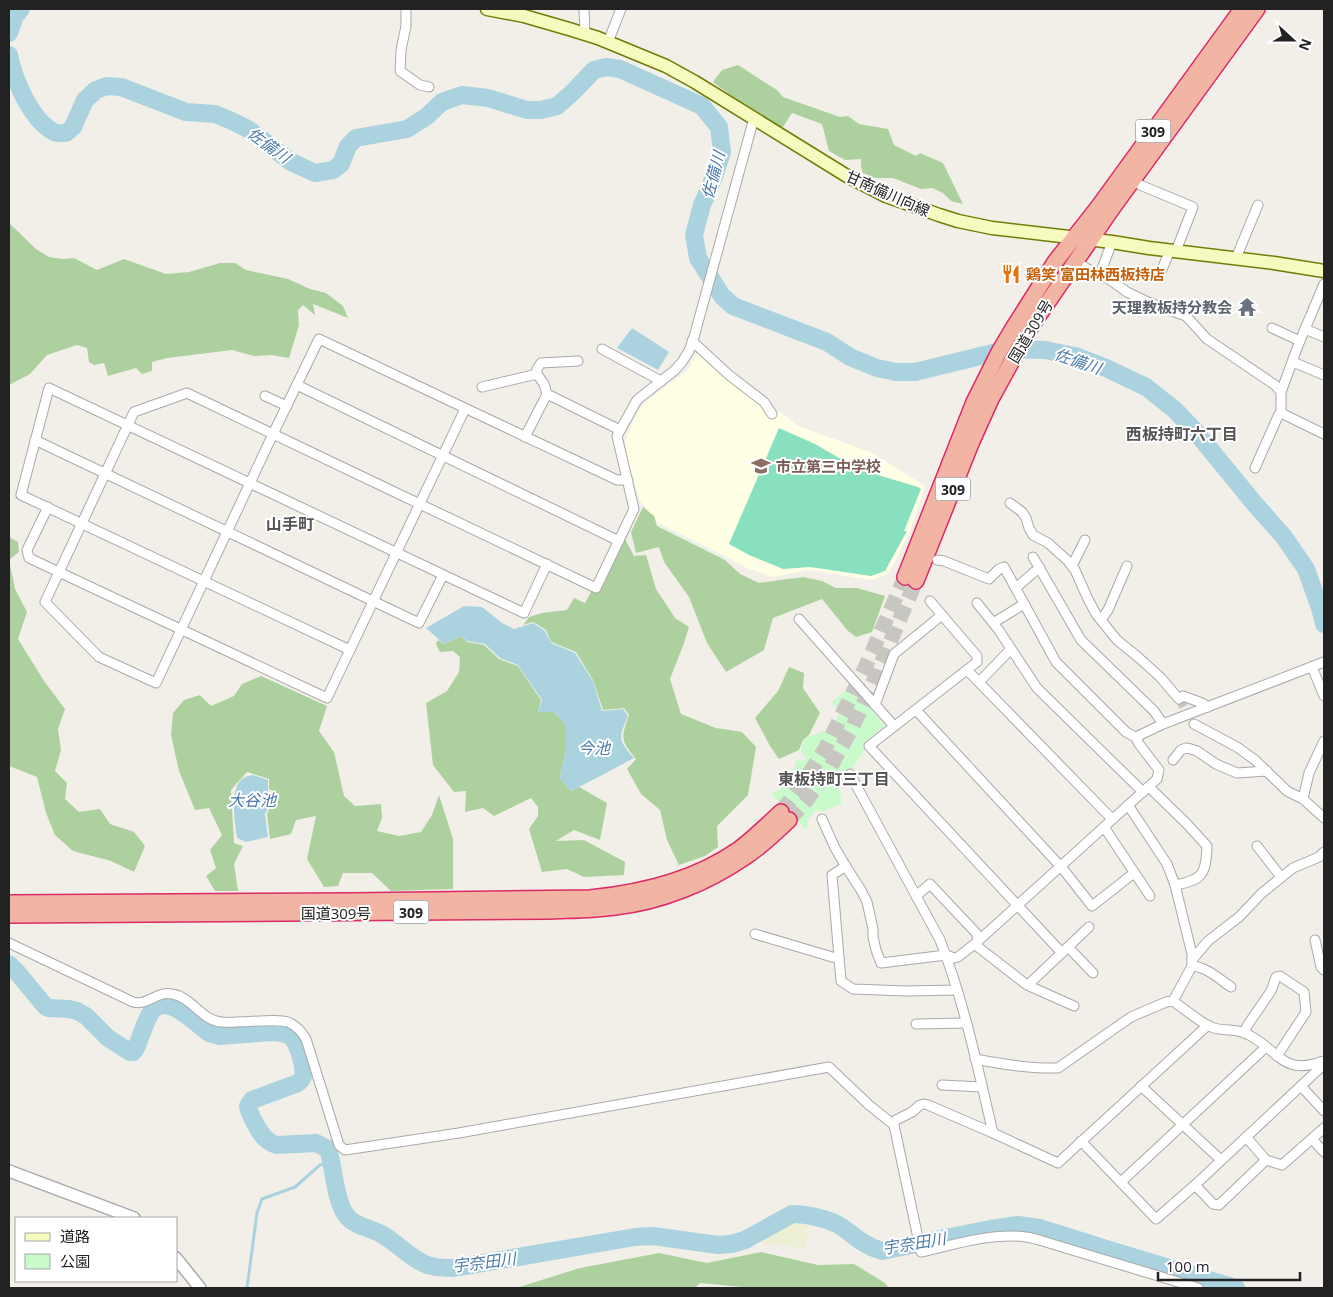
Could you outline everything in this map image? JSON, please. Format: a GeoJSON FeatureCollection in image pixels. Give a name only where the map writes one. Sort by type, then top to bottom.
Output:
{"type":"FeatureCollection","features":[{"type":"Feature","properties":{"kind":"highway","name":"国道309号"},"geometry":{"type":"LineString","coordinates":[[1242,9],[1099,206],[1055,262],[1036,305],[1030,328],[991,399],[911,579],[974,402],[999,352],[1036,305],[1076,261],[1257,9]]}},
{"type":"Feature","properties":{"kind":"highway","name":"国道309号"},"geometry":{"type":"LineString","coordinates":[[9,902],[352,901],[590,898],[619,895],[663,884],[691,874],[738,850],[762,830],[785,816],[746,857],[721,872],[702,882],[673,893],[643,902],[615,907],[550,911],[9,915]]}},
{"type":"Feature","properties":{"kind":"main road","name":"甘南備川向線"},"geometry":{"type":"LineString","coordinates":[[487,9],[504,10],[585,34],[680,73],[847,176],[886,196],[958,221],[1324,271]]}},
{"type":"Feature","properties":{"kind":"street"},"geometry":{"type":"LineString","coordinates":[[406,9],[406,26],[401,50],[400,71],[420,85],[429,87]]}},
{"type":"Feature","properties":{"kind":"street"},"geometry":{"type":"LineString","coordinates":[[584,9],[585,34]]}},
{"type":"Feature","properties":{"kind":"street"},"geometry":{"type":"LineString","coordinates":[[608,42],[621,9]]}},
{"type":"Feature","properties":{"kind":"street"},"geometry":{"type":"LineString","coordinates":[[628,480],[617,480],[319,339],[273,434],[227,532],[203,581],[156,683],[99,657],[45,602],[134,412],[186,393],[273,434],[547,564],[596,588],[634,509],[628,480],[617,436],[637,400],[682,362],[689,351],[754,118]]}},
{"type":"Feature","properties":{"kind":"street"},"geometry":{"type":"LineString","coordinates":[[1140,185],[1193,207],[1161,272]]}},
{"type":"Feature","properties":{"kind":"street"},"geometry":{"type":"LineString","coordinates":[[1236,258],[1258,205]]}},
{"type":"Feature","properties":{"kind":"street"},"geometry":{"type":"LineString","coordinates":[[1100,274],[1112,242]]}},
{"type":"Feature","properties":{"kind":"street"},"geometry":{"type":"LineString","coordinates":[[1076,261],[1134,296],[1186,316],[1207,339],[1275,385],[1281,392]]}},
{"type":"Feature","properties":{"kind":"street"},"geometry":{"type":"LineString","coordinates":[[1255,468],[1279,414],[1281,414],[1281,392],[1305,329],[1321,300],[1324,284]]}},
{"type":"Feature","properties":{"kind":"street"},"geometry":{"type":"LineString","coordinates":[[1272,328],[1300,341]]}},
{"type":"Feature","properties":{"kind":"street"},"geometry":{"type":"LineString","coordinates":[[1305,329],[1324,337]]}},
{"type":"Feature","properties":{"kind":"street"},"geometry":{"type":"LineString","coordinates":[[692,341],[729,375],[764,402],[772,414]]}},
{"type":"Feature","properties":{"kind":"street"},"geometry":{"type":"LineString","coordinates":[[602,349],[661,381]]}},
{"type":"Feature","properties":{"kind":"street"},"geometry":{"type":"LineString","coordinates":[[526,437],[547,394],[544,384],[537,374],[537,369],[541,363],[578,361]]}},
{"type":"Feature","properties":{"kind":"street"},"geometry":{"type":"LineString","coordinates":[[1293,362],[1324,375]]}},
{"type":"Feature","properties":{"kind":"street"},"geometry":{"type":"LineString","coordinates":[[482,387],[537,374]]}},
{"type":"Feature","properties":{"kind":"street"},"geometry":{"type":"LineString","coordinates":[[297,385],[619,541]]}},
{"type":"Feature","properties":{"kind":"street"},"geometry":{"type":"LineString","coordinates":[[350,650],[21,495],[49,388],[524,613],[547,564]]}},
{"type":"Feature","properties":{"kind":"street"},"geometry":{"type":"LineString","coordinates":[[547,394],[620,430]]}},
{"type":"Feature","properties":{"kind":"street"},"geometry":{"type":"LineString","coordinates":[[265,396],[287,406]]}},
{"type":"Feature","properties":{"kind":"street"},"geometry":{"type":"LineString","coordinates":[[48,507],[27,550],[29,558],[328,698],[465,409]]}},
{"type":"Feature","properties":{"kind":"street"},"geometry":{"type":"LineString","coordinates":[[1281,414],[1324,434]]}},
{"type":"Feature","properties":{"kind":"street"},"geometry":{"type":"LineString","coordinates":[[35,440],[420,623],[443,575]]}},
{"type":"Feature","properties":{"kind":"street"},"geometry":{"type":"LineString","coordinates":[[1010,503],[1022,512],[1033,534],[1048,543],[1072,566],[1080,580],[1086,597],[1117,640],[1160,677],[1179,699],[1183,696],[1208,707]]}},
{"type":"Feature","properties":{"kind":"street"},"geometry":{"type":"LineString","coordinates":[[1072,566],[1084,540]]}},
{"type":"Feature","properties":{"kind":"street"},"geometry":{"type":"LineString","coordinates":[[1033,557],[1081,640],[1154,712],[1163,724]]}},
{"type":"Feature","properties":{"kind":"street"},"geometry":{"type":"LineString","coordinates":[[822,819],[867,902],[873,937],[881,963],[946,955],[954,958],[978,941],[1158,779],[1159,770],[1139,744],[1137,738],[1126,732],[1056,662],[1004,567],[999,569],[989,579],[938,560]]}},
{"type":"Feature","properties":{"kind":"street"},"geometry":{"type":"LineString","coordinates":[[1101,620],[1108,610],[1127,566]]}},
{"type":"Feature","properties":{"kind":"street"},"geometry":{"type":"LineString","coordinates":[[1016,588],[1040,568]]}},
{"type":"Feature","properties":{"kind":"street"},"geometry":{"type":"LineString","coordinates":[[930,601],[978,656],[977,662],[869,746],[1018,905],[1065,950],[1093,973]]}},
{"type":"Feature","properties":{"kind":"street"},"geometry":{"type":"LineString","coordinates":[[977,603],[993,623],[1037,688],[1146,789],[1187,824],[1207,846],[1204,873],[1196,879],[1175,885]]}},
{"type":"Feature","properties":{"kind":"street"},"geometry":{"type":"LineString","coordinates":[[993,623],[1024,604]]}},
{"type":"Feature","properties":{"kind":"street"},"geometry":{"type":"LineString","coordinates":[[875,704],[894,654],[942,615]]}},
{"type":"Feature","properties":{"kind":"street"},"geometry":{"type":"LineString","coordinates":[[799,619],[894,726]]}},
{"type":"Feature","properties":{"kind":"street"},"geometry":{"type":"LineString","coordinates":[[979,682],[1011,649]]}},
{"type":"Feature","properties":{"kind":"street"},"geometry":{"type":"LineString","coordinates":[[1137,738],[1163,724],[1318,665],[1324,696]]}},
{"type":"Feature","properties":{"kind":"street"},"geometry":{"type":"LineString","coordinates":[[967,670],[1112,819]]}},
{"type":"Feature","properties":{"kind":"street"},"geometry":{"type":"LineString","coordinates":[[916,710],[1061,866],[1092,906],[1134,874]]}},
{"type":"Feature","properties":{"kind":"street"},"geometry":{"type":"LineString","coordinates":[[1194,724],[1255,760],[1287,791],[1303,799],[1324,818]]}},
{"type":"Feature","properties":{"kind":"street"},"geometry":{"type":"LineString","coordinates":[[1303,799],[1312,764],[1324,741]]}},
{"type":"Feature","properties":{"kind":"street"},"geometry":{"type":"LineString","coordinates":[[1173,760],[1181,750],[1191,749],[1216,764],[1237,773],[1266,771]]}},
{"type":"Feature","properties":{"kind":"street"},"geometry":{"type":"LineString","coordinates":[[850,774],[940,940],[957,990],[994,1132]]}},
{"type":"Feature","properties":{"kind":"street"},"geometry":{"type":"LineString","coordinates":[[1128,805],[1167,864],[1175,885],[1192,954],[1192,963]]}},
{"type":"Feature","properties":{"kind":"street"},"geometry":{"type":"LineString","coordinates":[[1104,827],[1150,896]]}},
{"type":"Feature","properties":{"kind":"street"},"geometry":{"type":"LineString","coordinates":[[1258,846],[1282,877]]}},
{"type":"Feature","properties":{"kind":"street"},"geometry":{"type":"LineString","coordinates":[[1173,1001],[1184,983],[1192,963],[1208,941],[1239,917],[1262,893],[1293,868],[1319,857],[1324,852]]}},
{"type":"Feature","properties":{"kind":"street"},"geometry":{"type":"LineString","coordinates":[[846,866],[832,875],[841,980],[853,989],[907,992],[957,990]]}},
{"type":"Feature","properties":{"kind":"street"},"geometry":{"type":"LineString","coordinates":[[916,896],[930,884],[977,934],[978,947],[1028,985],[1074,1006]]}},
{"type":"Feature","properties":{"kind":"street"},"geometry":{"type":"LineString","coordinates":[[1028,985],[1089,927]]}},
{"type":"Feature","properties":{"kind":"street"},"geometry":{"type":"LineString","coordinates":[[755,934],[839,959]]}},
{"type":"Feature","properties":{"kind":"street"},"geometry":{"type":"LineString","coordinates":[[1315,940],[1321,967],[1324,970]]}},
{"type":"Feature","properties":{"kind":"street"},"geometry":{"type":"LineString","coordinates":[[9,943],[133,1002],[141,1004],[162,994],[172,993],[182,997],[203,1014],[216,1021],[280,1021],[290,1023],[299,1028],[306,1039],[339,1145],[346,1150],[459,1133],[830,1067],[869,1105],[894,1125],[921,1252],[981,1240],[1011,1236],[1025,1237],[1049,1242],[1198,1288]]}},
{"type":"Feature","properties":{"kind":"street"},"geometry":{"type":"LineString","coordinates":[[1192,963],[1231,987]]}},
{"type":"Feature","properties":{"kind":"street"},"geometry":{"type":"LineString","coordinates":[[1244,1033],[1271,991],[1276,977],[1280,976],[1304,992],[1306,1012],[1277,1056]]}},
{"type":"Feature","properties":{"kind":"street"},"geometry":{"type":"LineString","coordinates":[[975,1059],[1009,1065],[1058,1068],[1131,1017],[1166,1002],[1173,1001],[1210,1027],[1248,1034],[1280,1060],[1297,1066],[1322,1062]]}},
{"type":"Feature","properties":{"kind":"street"},"geometry":{"type":"LineString","coordinates":[[916,1024],[966,1023]]}},
{"type":"Feature","properties":{"kind":"street"},"geometry":{"type":"LineString","coordinates":[[893,1123],[924,1104],[994,1132],[1058,1163],[1208,1025]]}},
{"type":"Feature","properties":{"kind":"street"},"geometry":{"type":"LineString","coordinates":[[1121,1182],[1266,1047]]}},
{"type":"Feature","properties":{"kind":"street"},"geometry":{"type":"LineString","coordinates":[[1081,1141],[1156,1219],[1301,1086],[1320,1068],[1322,1062]]}},
{"type":"Feature","properties":{"kind":"street"},"geometry":{"type":"LineString","coordinates":[[942,1085],[982,1087]]}},
{"type":"Feature","properties":{"kind":"street"},"geometry":{"type":"LineString","coordinates":[[1141,1086],[1221,1160]]}},
{"type":"Feature","properties":{"kind":"street"},"geometry":{"type":"LineString","coordinates":[[1301,1086],[1324,1111]]}},
{"type":"Feature","properties":{"kind":"street"},"geometry":{"type":"LineString","coordinates":[[1246,1137],[1266,1160],[1282,1165],[1324,1128]]}},
{"type":"Feature","properties":{"kind":"street"},"geometry":{"type":"LineString","coordinates":[[1312,1139],[1324,1152]]}},
{"type":"Feature","properties":{"kind":"street"},"geometry":{"type":"LineString","coordinates":[[1195,1185],[1213,1204],[1218,1204],[1266,1160]]}},
{"type":"Feature","properties":{"kind":"street"},"geometry":{"type":"LineString","coordinates":[[9,1171],[131,1217]]}},
{"type":"Feature","properties":{"kind":"street"},"geometry":{"type":"LineString","coordinates":[[178,1261],[200,1288]]}},
{"type":"Feature","properties":{"kind":"shaded area","name":"市立第三中学校"},"geometry":{"type":"Polygon","coordinates":[[[698,353],[765,408],[781,413],[798,426],[870,452],[925,486],[910,532],[888,574],[872,580],[808,570],[773,577],[747,568],[658,523],[640,501],[628,461],[625,441],[638,411],[649,399],[687,371],[698,353]]]}},
{"type":"Feature","properties":{"kind":"shaded area"},"geometry":{"type":"Polygon","coordinates":[[[796,1220],[809,1223],[805,1251],[784,1245],[763,1244],[760,1238],[796,1220]]]}},
{"type":"Feature","properties":{"kind":"green space"},"geometry":{"type":"Polygon","coordinates":[[[738,65],[777,90],[783,97],[840,117],[848,116],[859,124],[888,129],[894,145],[916,156],[920,153],[943,163],[963,204],[951,201],[943,193],[932,188],[921,189],[893,178],[875,178],[863,173],[861,159],[845,160],[829,151],[822,124],[792,113],[783,127],[772,125],[713,82],[722,70],[738,65]]]}},
{"type":"Feature","properties":{"kind":"green space"},"geometry":{"type":"Polygon","coordinates":[[[9,223],[36,249],[49,257],[74,258],[97,270],[124,259],[166,274],[189,272],[220,263],[235,263],[246,270],[288,279],[310,289],[326,293],[343,306],[348,318],[313,304],[315,315],[303,305],[298,310],[299,325],[289,358],[271,355],[254,356],[232,350],[167,358],[152,362],[152,371],[142,374],[136,368],[108,376],[104,363],[94,365],[89,362],[87,348],[77,345],[47,355],[30,374],[9,385],[9,223]]]}},
{"type":"Feature","properties":{"kind":"green space"},"geometry":{"type":"Polygon","coordinates":[[[779,428],[815,444],[858,469],[921,489],[904,531],[907,531],[885,571],[871,576],[810,567],[783,569],[749,555],[729,544],[779,428]]]}},
{"type":"Feature","properties":{"kind":"green space"},"geometry":{"type":"Polygon","coordinates":[[[643,507],[654,516],[657,526],[725,560],[740,574],[759,583],[803,577],[822,581],[836,588],[857,588],[885,596],[872,632],[856,637],[848,631],[822,599],[773,618],[764,650],[726,672],[707,643],[689,597],[664,562],[659,547],[636,553],[631,532],[643,507]]]}},
{"type":"Feature","properties":{"kind":"green space"},"geometry":{"type":"Polygon","coordinates":[[[9,537],[18,542],[19,552],[9,560],[9,537]]]}},
{"type":"Feature","properties":{"kind":"green space"},"geometry":{"type":"Polygon","coordinates":[[[625,539],[634,556],[646,555],[656,589],[675,618],[689,627],[670,679],[681,714],[716,728],[742,732],[756,747],[748,795],[717,826],[718,847],[705,856],[679,865],[667,840],[660,810],[641,794],[627,769],[636,759],[627,747],[623,734],[629,715],[624,708],[603,710],[593,680],[576,652],[551,642],[546,630],[533,622],[523,625],[529,617],[542,613],[567,610],[574,598],[585,603],[592,590],[598,592],[625,539]]]}},
{"type":"Feature","properties":{"kind":"green space"},"geometry":{"type":"Polygon","coordinates":[[[9,560],[15,589],[27,612],[18,639],[44,681],[65,709],[58,729],[61,750],[55,771],[67,783],[65,799],[79,812],[100,809],[110,824],[134,832],[145,846],[134,872],[111,861],[73,851],[55,835],[46,813],[37,777],[9,766],[9,560]]]}},
{"type":"Feature","properties":{"kind":"green space"},"geometry":{"type":"Polygon","coordinates":[[[461,636],[467,642],[484,645],[499,659],[518,666],[541,700],[538,712],[554,712],[566,725],[566,749],[560,778],[571,791],[579,787],[607,803],[600,840],[574,830],[556,841],[584,840],[625,862],[624,875],[584,877],[567,869],[542,872],[529,829],[538,816],[538,807],[531,798],[494,816],[483,808],[465,812],[466,791],[454,792],[433,765],[426,703],[447,691],[459,672],[460,657],[453,651],[440,652],[436,644],[438,640],[444,644],[461,636]]]}},
{"type":"Feature","properties":{"kind":"green space"},"geometry":{"type":"Polygon","coordinates":[[[789,667],[804,673],[803,688],[820,713],[799,750],[779,759],[755,718],[778,691],[789,667]]]}},
{"type":"Feature","properties":{"kind":"green space"},"geometry":{"type":"Polygon","coordinates":[[[261,676],[327,706],[319,731],[334,752],[344,796],[355,806],[381,804],[382,818],[377,831],[399,836],[421,832],[432,815],[439,795],[453,839],[453,889],[391,891],[372,873],[343,873],[338,886],[324,887],[307,859],[316,816],[296,820],[291,834],[270,839],[267,814],[277,794],[269,789],[269,779],[247,772],[231,790],[234,843],[243,846],[234,864],[238,891],[215,891],[206,876],[216,868],[210,850],[222,835],[209,808],[195,810],[179,771],[171,735],[173,713],[184,700],[200,695],[211,706],[234,696],[242,684],[261,676]]]}},
{"type":"Feature","properties":{"kind":"green space"},"geometry":{"type":"Polygon","coordinates":[[[852,686],[885,726],[862,744],[865,748],[860,757],[838,786],[841,804],[821,812],[815,811],[808,820],[807,830],[771,794],[792,782],[796,761],[807,760],[801,750],[804,740],[825,731],[829,733],[840,712],[832,702],[852,686]]]}},
{"type":"Feature","properties":{"kind":"green space"},"geometry":{"type":"Polygon","coordinates":[[[761,1252],[818,1265],[854,1264],[885,1283],[889,1288],[744,1288],[700,1283],[695,1288],[516,1288],[580,1268],[659,1253],[707,1263],[761,1252]]]}},
{"type":"Feature","properties":{"kind":"water"},"geometry":{"type":"Polygon","coordinates":[[[632,328],[669,352],[658,370],[617,348],[632,328]]]}},
{"type":"Feature","properties":{"kind":"water","name":"今池"},"geometry":{"type":"Polygon","coordinates":[[[464,606],[482,607],[502,623],[514,629],[533,623],[545,631],[551,643],[575,653],[593,681],[602,711],[623,709],[628,716],[621,738],[625,747],[634,758],[571,791],[560,778],[566,749],[566,725],[554,712],[538,712],[542,700],[518,665],[500,658],[485,644],[467,641],[461,636],[444,644],[426,628],[464,606]]]}},
{"type":"Feature","properties":{"kind":"water","name":"大谷池"},"geometry":{"type":"Polygon","coordinates":[[[253,775],[268,780],[268,791],[275,796],[265,814],[268,837],[246,842],[237,838],[234,796],[240,781],[245,777],[253,775]]]}},
{"type":"Feature","properties":{"kind":"waterway","name":"佐備川"},"geometry":{"type":"LineString","coordinates":[[9,33],[15,16],[21,9]]}},
{"type":"Feature","properties":{"kind":"waterway","name":"佐備川"},"geometry":{"type":"LineString","coordinates":[[9,55],[19,87],[31,109],[46,126],[56,133],[66,133],[73,127],[85,100],[96,90],[107,86],[121,87],[186,112],[215,114],[232,121],[248,129],[291,162],[315,173],[333,170],[341,164],[348,146],[356,138],[407,129],[426,117],[442,102],[462,95],[488,98],[527,110],[541,110],[557,106],[594,70],[606,67],[620,69],[702,106],[719,127],[722,152],[702,205],[694,235],[698,258],[722,296],[733,306],[827,342],[850,357],[877,368],[896,372],[915,372],[1009,349],[1045,350],[1075,356],[1146,387],[1175,410],[1195,431],[1284,537],[1306,569],[1324,624]]}},
{"type":"Feature","properties":{"kind":"waterway","name":"宇奈田川"},"geometry":{"type":"LineString","coordinates":[[9,964],[45,1006],[48,1008],[77,1011],[86,1016],[108,1038],[130,1052],[133,1052],[136,1048],[150,1014],[156,1007],[163,1005],[180,1010],[209,1033],[220,1036],[271,1032],[282,1033],[291,1037],[300,1055],[303,1077],[298,1083],[252,1100],[248,1106],[258,1128],[267,1140],[276,1145],[316,1143],[328,1149],[341,1206],[347,1217],[356,1224],[378,1232],[415,1259],[430,1266],[454,1268],[635,1237],[653,1236],[718,1245],[731,1244],[745,1240],[792,1214],[825,1219],[842,1227],[865,1244],[882,1251],[990,1229],[1018,1225],[1040,1228],[1236,1288]]}},
{"type":"Feature","properties":{"kind":"waterway"},"geometry":{"type":"LineString","coordinates":[[247,1288],[257,1213],[262,1199],[295,1187],[320,1165],[332,1162]]}},
{"type":"Feature","properties":{"kind":"tunnel"},"geometry":{"type":"LineString","coordinates":[[781,812],[825,749],[864,670],[905,577]]}},
{"type":"Feature","properties":{"kind":"tunnel"},"geometry":{"type":"LineString","coordinates":[[789,820],[806,801],[831,766],[852,728],[916,581]]}},
{"type":"Feature","properties":{"kind":"tunnel"},"geometry":{"type":"LineString","coordinates":[[1179,699],[1194,724]]}},
{"type":"Feature","properties":{"kind":"place","name":"鶏笑 富田林西板持店"},"geometry":{"type":"Point","coordinates":[1011,274]}},
{"type":"Feature","properties":{"kind":"place","name":"天理教板持分教会"},"geometry":{"type":"Point","coordinates":[1247,307]}},
{"type":"Feature","properties":{"kind":"place","name":"市立第三中学校"},"geometry":{"type":"Point","coordinates":[761,466]}},
{"type":"Feature","properties":{"kind":"district","name":"西板持町六丁目"},"geometry":{"type":"Point","coordinates":[1182,434]}},
{"type":"Feature","properties":{"kind":"district","name":"山手町"},"geometry":{"type":"Point","coordinates":[290,524]}},
{"type":"Feature","properties":{"kind":"district","name":"東板持町三丁目"},"geometry":{"type":"Point","coordinates":[834,779]}}]}
